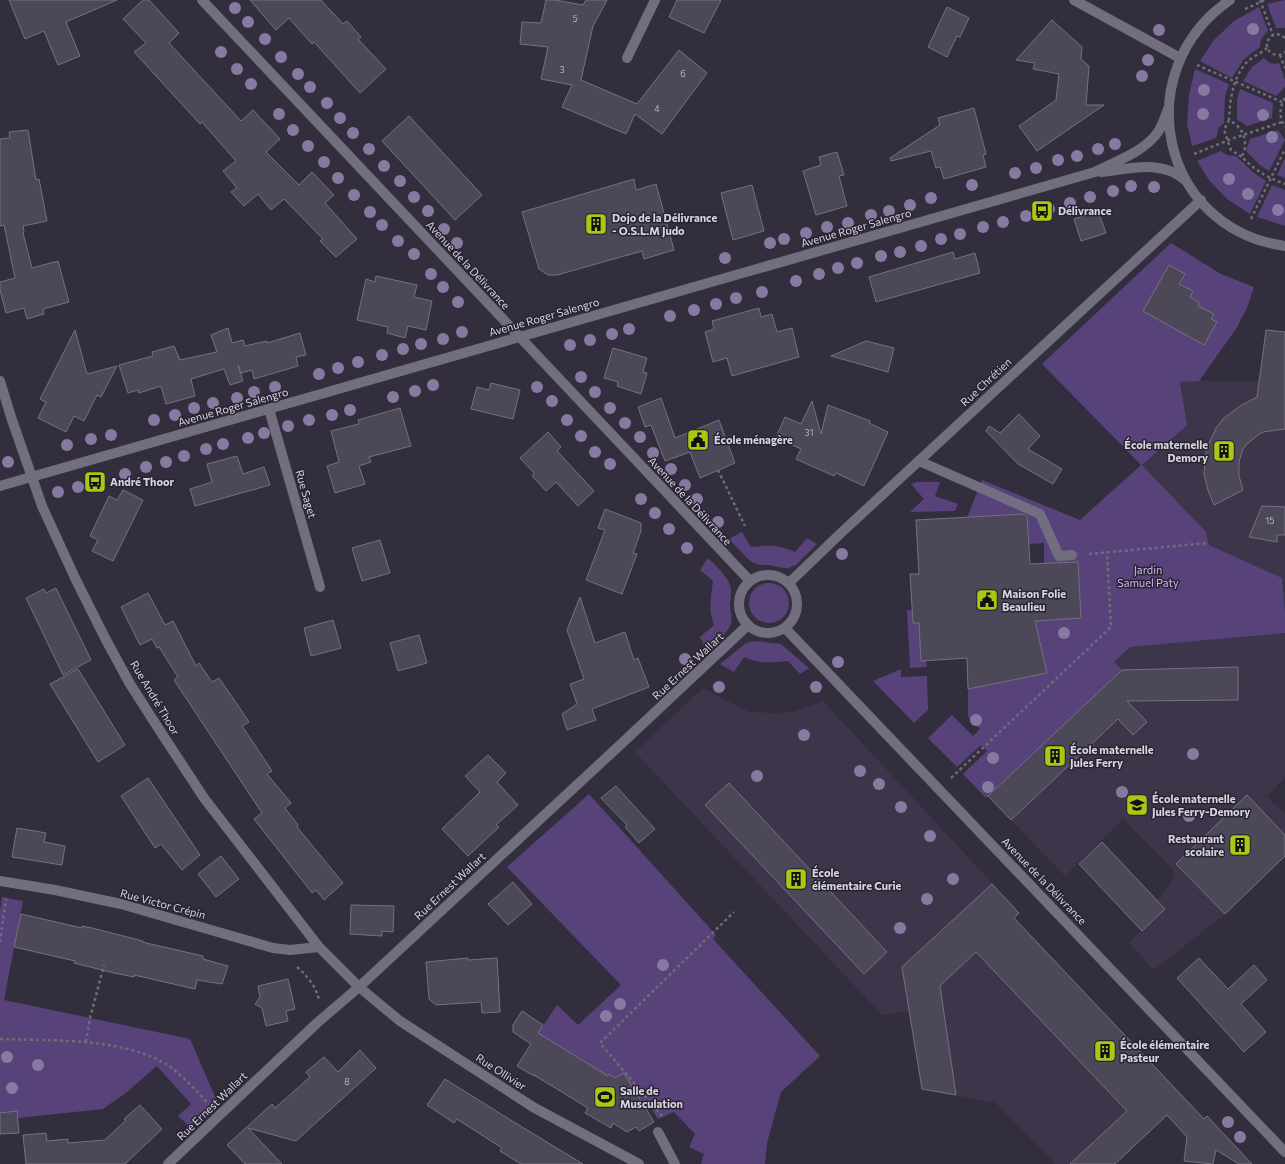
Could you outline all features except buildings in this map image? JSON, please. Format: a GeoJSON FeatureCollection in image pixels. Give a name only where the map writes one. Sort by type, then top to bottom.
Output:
{"type":"FeatureCollection","features":[{"type":"Feature","properties":{"kind":"street","name":"Avenue de la Délivrance"},"geometry":{"type":"LineString","coordinates":[[202,0],[750,581]]}},
{"type":"Feature","properties":{"kind":"street"},"geometry":{"type":"LineString","coordinates":[[627,58],[654,0]]}},
{"type":"Feature","properties":{"kind":"street"},"geometry":{"type":"LineString","coordinates":[[1074,0],[1180,58]]}},
{"type":"Feature","properties":{"kind":"street"},"geometry":{"type":"LineString","coordinates":[[1230,0],[1210,15],[1201,25],[1193,35],[1180,58],[1171,82],[1168,109],[1168,122],[1173,147],[1179,166],[1188,183],[1200,200],[1219,218],[1240,232],[1264,242],[1285,246]]}},
{"type":"Feature","properties":{"kind":"street","name":"Avenue Roger Salengro"},"geometry":{"type":"LineString","coordinates":[[1095,172],[1141,148],[1150,141],[1163,124],[1168,109]]}},
{"type":"Feature","properties":{"kind":"street","name":"Avenue Roger Salengro"},"geometry":{"type":"LineString","coordinates":[[0,486],[1095,172],[1154,167],[1172,171],[1188,183]]}},
{"type":"Feature","properties":{"kind":"street","name":"Rue Chrétien"},"geometry":{"type":"LineString","coordinates":[[789,583],[919,460],[1200,200]]}},
{"type":"Feature","properties":{"kind":"street","name":"Rue André Thoor"},"geometry":{"type":"LineString","coordinates":[[0,381],[42,506],[75,578],[130,684],[204,798],[319,947],[359,987]]}},
{"type":"Feature","properties":{"kind":"street","name":"Rue Saget"},"geometry":{"type":"LineString","coordinates":[[269,409],[320,587]]}},
{"type":"Feature","properties":{"kind":"street"},"geometry":{"type":"LineString","coordinates":[[919,460],[1040,514],[1059,556],[1072,555]]}},
{"type":"Feature","properties":{"kind":"street"},"geometry":{"type":"LineString","coordinates":[[765,574],[782,577],[789,583],[795,591],[798,601],[797,611],[793,620],[785,628],[770,633],[762,633],[754,630],[748,625],[742,617],[739,608],[739,598],[743,588],[757,576],[765,574]]}},
{"type":"Feature","properties":{"kind":"street","name":"Rue Ernest Wallart"},"geometry":{"type":"LineString","coordinates":[[168,1164],[317,1023],[359,987],[748,625]]}},
{"type":"Feature","properties":{"kind":"street","name":"Avenue de la Délivrance"},"geometry":{"type":"LineString","coordinates":[[785,628],[1285,1152]]}},
{"type":"Feature","properties":{"kind":"street","name":"Rue Victor Crépin"},"geometry":{"type":"LineString","coordinates":[[4,882],[55,890],[121,904],[273,948],[290,950],[319,947]]}},
{"type":"Feature","properties":{"kind":"street","name":"Rue Ollivier"},"geometry":{"type":"LineString","coordinates":[[359,987],[400,1021],[514,1095],[551,1118],[639,1164]]}},
{"type":"Feature","properties":{"kind":"street"},"geometry":{"type":"LineString","coordinates":[[658,1132],[675,1164]]}},
{"type":"Feature","properties":{"kind":"path"},"geometry":{"type":"LineString","coordinates":[[1260,0],[1273,35]]}},
{"type":"Feature","properties":{"kind":"path"},"geometry":{"type":"LineString","coordinates":[[1240,12],[1260,0],[1264,0]]}},
{"type":"Feature","properties":{"kind":"path"},"geometry":{"type":"LineString","coordinates":[[1285,38],[1281,35],[1273,35],[1267,42],[1267,48],[1274,55],[1280,55],[1285,52]]}},
{"type":"Feature","properties":{"kind":"path"},"geometry":{"type":"LineString","coordinates":[[1267,48],[1247,63],[1235,82],[1230,97],[1229,120],[1224,130],[1231,150],[1242,157],[1256,170],[1271,179],[1285,184]]}},
{"type":"Feature","properties":{"kind":"path"},"geometry":{"type":"LineString","coordinates":[[1280,55],[1285,68]]}},
{"type":"Feature","properties":{"kind":"path"},"geometry":{"type":"LineString","coordinates":[[1180,58],[1282,102]]}},
{"type":"Feature","properties":{"kind":"path"},"geometry":{"type":"LineString","coordinates":[[1285,98],[1282,102],[1280,115],[1285,127]]}},
{"type":"Feature","properties":{"kind":"path"},"geometry":{"type":"LineString","coordinates":[[1229,120],[1239,126],[1243,135],[1246,144],[1242,157]]}},
{"type":"Feature","properties":{"kind":"path"},"geometry":{"type":"LineString","coordinates":[[1190,156],[1227,140],[1282,122]]}},
{"type":"Feature","properties":{"kind":"path"},"geometry":{"type":"LineString","coordinates":[[1245,218],[1250,222],[1285,149]]}},
{"type":"Feature","properties":{"kind":"path"},"geometry":{"type":"LineString","coordinates":[[718,470],[745,526]]}},
{"type":"Feature","properties":{"kind":"path"},"geometry":{"type":"LineString","coordinates":[[1072,555],[1208,543]]}},
{"type":"Feature","properties":{"kind":"path"},"geometry":{"type":"LineString","coordinates":[[939,789],[1111,627],[1107,552]]}},
{"type":"Feature","properties":{"kind":"path"},"geometry":{"type":"LineString","coordinates":[[0,942],[4,882]]}},
{"type":"Feature","properties":{"kind":"path"},"geometry":{"type":"LineString","coordinates":[[658,1132],[664,1118],[600,1043],[734,912]]}},
{"type":"Feature","properties":{"kind":"path"},"geometry":{"type":"LineString","coordinates":[[273,948],[292,962],[309,979],[318,994],[319,1003],[317,1023]]}},
{"type":"Feature","properties":{"kind":"path"},"geometry":{"type":"LineString","coordinates":[[86,1042],[90,1018],[104,965]]}},
{"type":"Feature","properties":{"kind":"path"},"geometry":{"type":"LineString","coordinates":[[0,1039],[86,1042],[124,1048],[143,1053],[167,1064],[203,1097],[218,1117]]}},
{"type":"Feature","properties":{"kind":"shaded area"},"geometry":{"type":"Polygon","coordinates":[[[1180,381],[1285,381],[1285,612],[1282,578],[1209,545],[1206,532],[1141,465],[1187,425],[1180,381]]]}},
{"type":"Feature","properties":{"kind":"shaded area","name":"École maternelle Jules Ferry-Demory"},"geometry":{"type":"Polygon","coordinates":[[[1285,633],[1285,777],[1267,797],[1285,813],[1285,856],[1225,914],[1154,970],[1129,943],[1141,931],[1079,864],[1102,842],[1158,901],[1172,881],[1174,871],[1123,819],[1065,876],[988,796],[1122,670],[1114,662],[1130,647],[1285,633]]]}},
{"type":"Feature","properties":{"kind":"shaded area"},"geometry":{"type":"Polygon","coordinates":[[[703,688],[749,712],[793,712],[823,701],[992,883],[1014,918],[1185,1098],[1115,1164],[1055,1164],[996,1103],[922,1089],[909,1011],[882,1015],[635,752],[703,688]]]}},
{"type":"Feature","properties":{"kind":"green space"},"geometry":{"type":"Polygon","coordinates":[[[1285,0],[1285,28],[1276,28],[1267,4],[1285,0]]]}},
{"type":"Feature","properties":{"kind":"green space"},"geometry":{"type":"Polygon","coordinates":[[[1259,7],[1268,31],[1262,38],[1260,47],[1244,59],[1232,78],[1200,61],[1214,40],[1234,21],[1259,7]]]}},
{"type":"Feature","properties":{"kind":"green space"},"geometry":{"type":"Polygon","coordinates":[[[1264,58],[1274,64],[1279,63],[1285,80],[1285,87],[1276,96],[1243,81],[1252,67],[1264,58]]]}},
{"type":"Feature","properties":{"kind":"green space"},"geometry":{"type":"Polygon","coordinates":[[[1195,69],[1229,84],[1225,96],[1224,123],[1219,127],[1216,138],[1192,146],[1187,124],[1189,95],[1195,69]]]}},
{"type":"Feature","properties":{"kind":"green space"},"geometry":{"type":"Polygon","coordinates":[[[1240,89],[1273,103],[1272,118],[1247,126],[1237,120],[1237,100],[1240,89]]]}},
{"type":"Feature","properties":{"kind":"green space"},"geometry":{"type":"Polygon","coordinates":[[[1278,130],[1285,140],[1269,171],[1260,165],[1246,151],[1250,139],[1278,130]]]}},
{"type":"Feature","properties":{"kind":"green space"},"geometry":{"type":"Polygon","coordinates":[[[1221,151],[1227,155],[1236,156],[1254,173],[1266,181],[1250,214],[1227,199],[1209,180],[1197,161],[1221,151]]]}},
{"type":"Feature","properties":{"kind":"green space"},"geometry":{"type":"Polygon","coordinates":[[[1285,158],[1285,178],[1277,175],[1285,158]]]}},
{"type":"Feature","properties":{"kind":"green space"},"geometry":{"type":"Polygon","coordinates":[[[1272,185],[1285,190],[1285,226],[1257,217],[1272,185]]]}},
{"type":"Feature","properties":{"kind":"green space","name":"Jardin Samuel Paty"},"geometry":{"type":"Polygon","coordinates":[[[1171,243],[1221,274],[1254,287],[1247,308],[1236,329],[1199,381],[1180,382],[1187,425],[1142,465],[1206,532],[1209,545],[1282,578],[1285,633],[1130,647],[1114,662],[1122,670],[986,798],[963,774],[987,751],[981,745],[957,767],[928,738],[952,715],[973,736],[980,729],[968,717],[968,689],[1047,673],[1035,621],[1081,618],[1078,562],[1044,564],[1044,543],[1029,544],[1027,514],[967,518],[982,480],[1080,520],[1141,465],[1042,364],[1171,243]]]}},
{"type":"Feature","properties":{"kind":"green space"},"geometry":{"type":"Polygon","coordinates":[[[917,482],[940,482],[935,496],[958,504],[955,511],[910,512],[924,499],[911,484],[917,482]]]}},
{"type":"Feature","properties":{"kind":"green space"},"geometry":{"type":"Polygon","coordinates":[[[742,532],[751,547],[773,546],[795,552],[807,538],[817,544],[796,565],[789,568],[760,565],[749,560],[729,539],[742,532]]]}},
{"type":"Feature","properties":{"kind":"green space"},"geometry":{"type":"Polygon","coordinates":[[[708,558],[722,572],[730,586],[730,608],[732,620],[725,633],[707,652],[700,637],[714,625],[711,608],[713,581],[700,570],[708,558]]]}},
{"type":"Feature","properties":{"kind":"green space"},"geometry":{"type":"Polygon","coordinates":[[[773,583],[780,586],[786,592],[789,603],[788,611],[780,620],[773,623],[765,623],[758,620],[750,611],[749,599],[752,592],[761,584],[773,583]]]}},
{"type":"Feature","properties":{"kind":"green space"},"geometry":{"type":"Polygon","coordinates":[[[907,610],[912,610],[913,623],[919,623],[921,660],[926,660],[927,667],[910,668],[907,610]]]}},
{"type":"Feature","properties":{"kind":"green space"},"geometry":{"type":"Polygon","coordinates":[[[755,641],[781,644],[809,668],[800,674],[788,661],[755,661],[744,657],[734,672],[720,664],[746,643],[755,641]]]}},
{"type":"Feature","properties":{"kind":"green space"},"geometry":{"type":"Polygon","coordinates":[[[901,669],[901,677],[927,676],[928,710],[914,723],[873,681],[901,669]]]}},
{"type":"Feature","properties":{"kind":"green space"},"geometry":{"type":"Polygon","coordinates":[[[589,794],[716,935],[713,939],[820,1056],[781,1092],[767,1143],[765,1164],[701,1164],[704,1154],[689,1147],[695,1134],[674,1112],[658,1119],[651,1108],[647,1110],[632,1085],[630,1087],[609,1074],[608,1076],[543,1080],[534,1076],[544,1059],[528,1048],[557,1005],[578,1025],[621,985],[507,867],[589,794]]]}},
{"type":"Feature","properties":{"kind":"green space"},"geometry":{"type":"Polygon","coordinates":[[[2,897],[23,901],[4,1000],[190,1039],[217,1101],[190,1127],[178,1116],[191,1104],[157,1066],[127,1092],[103,1109],[18,1118],[0,1113],[0,911],[2,897]]]}},
{"type":"Feature","properties":{"kind":"place","name":"Délivrance"},"geometry":{"type":"Point","coordinates":[1042,211]}},
{"type":"Feature","properties":{"kind":"place","name":"Dojo de la Délivrance - O.S.L.M Judo"},"geometry":{"type":"Point","coordinates":[596,224]}},
{"type":"Feature","properties":{"kind":"place","name":"École ménagère"},"geometry":{"type":"Point","coordinates":[698,440]}},
{"type":"Feature","properties":{"kind":"place","name":"École maternelle Demory"},"geometry":{"type":"Point","coordinates":[1224,451]}},
{"type":"Feature","properties":{"kind":"place","name":"André Thoor"},"geometry":{"type":"Point","coordinates":[95,482]}},
{"type":"Feature","properties":{"kind":"place","name":"Maison Folie Beaulieu"},"geometry":{"type":"Point","coordinates":[987,600]}},
{"type":"Feature","properties":{"kind":"place","name":"École maternelle Jules Ferry"},"geometry":{"type":"Point","coordinates":[1055,756]}},
{"type":"Feature","properties":{"kind":"place","name":"École maternelle Jules Ferry-Demory"},"geometry":{"type":"Point","coordinates":[1137,805]}},
{"type":"Feature","properties":{"kind":"place","name":"Restaurant scolaire"},"geometry":{"type":"Point","coordinates":[1240,845]}},
{"type":"Feature","properties":{"kind":"place","name":"École élémentaire Curie"},"geometry":{"type":"Point","coordinates":[796,879]}},
{"type":"Feature","properties":{"kind":"place","name":"École élémentaire Pasteur"},"geometry":{"type":"Point","coordinates":[1105,1051]}},
{"type":"Feature","properties":{"kind":"place","name":"Salle de Musculation"},"geometry":{"type":"Point","coordinates":[605,1097]}}]}
